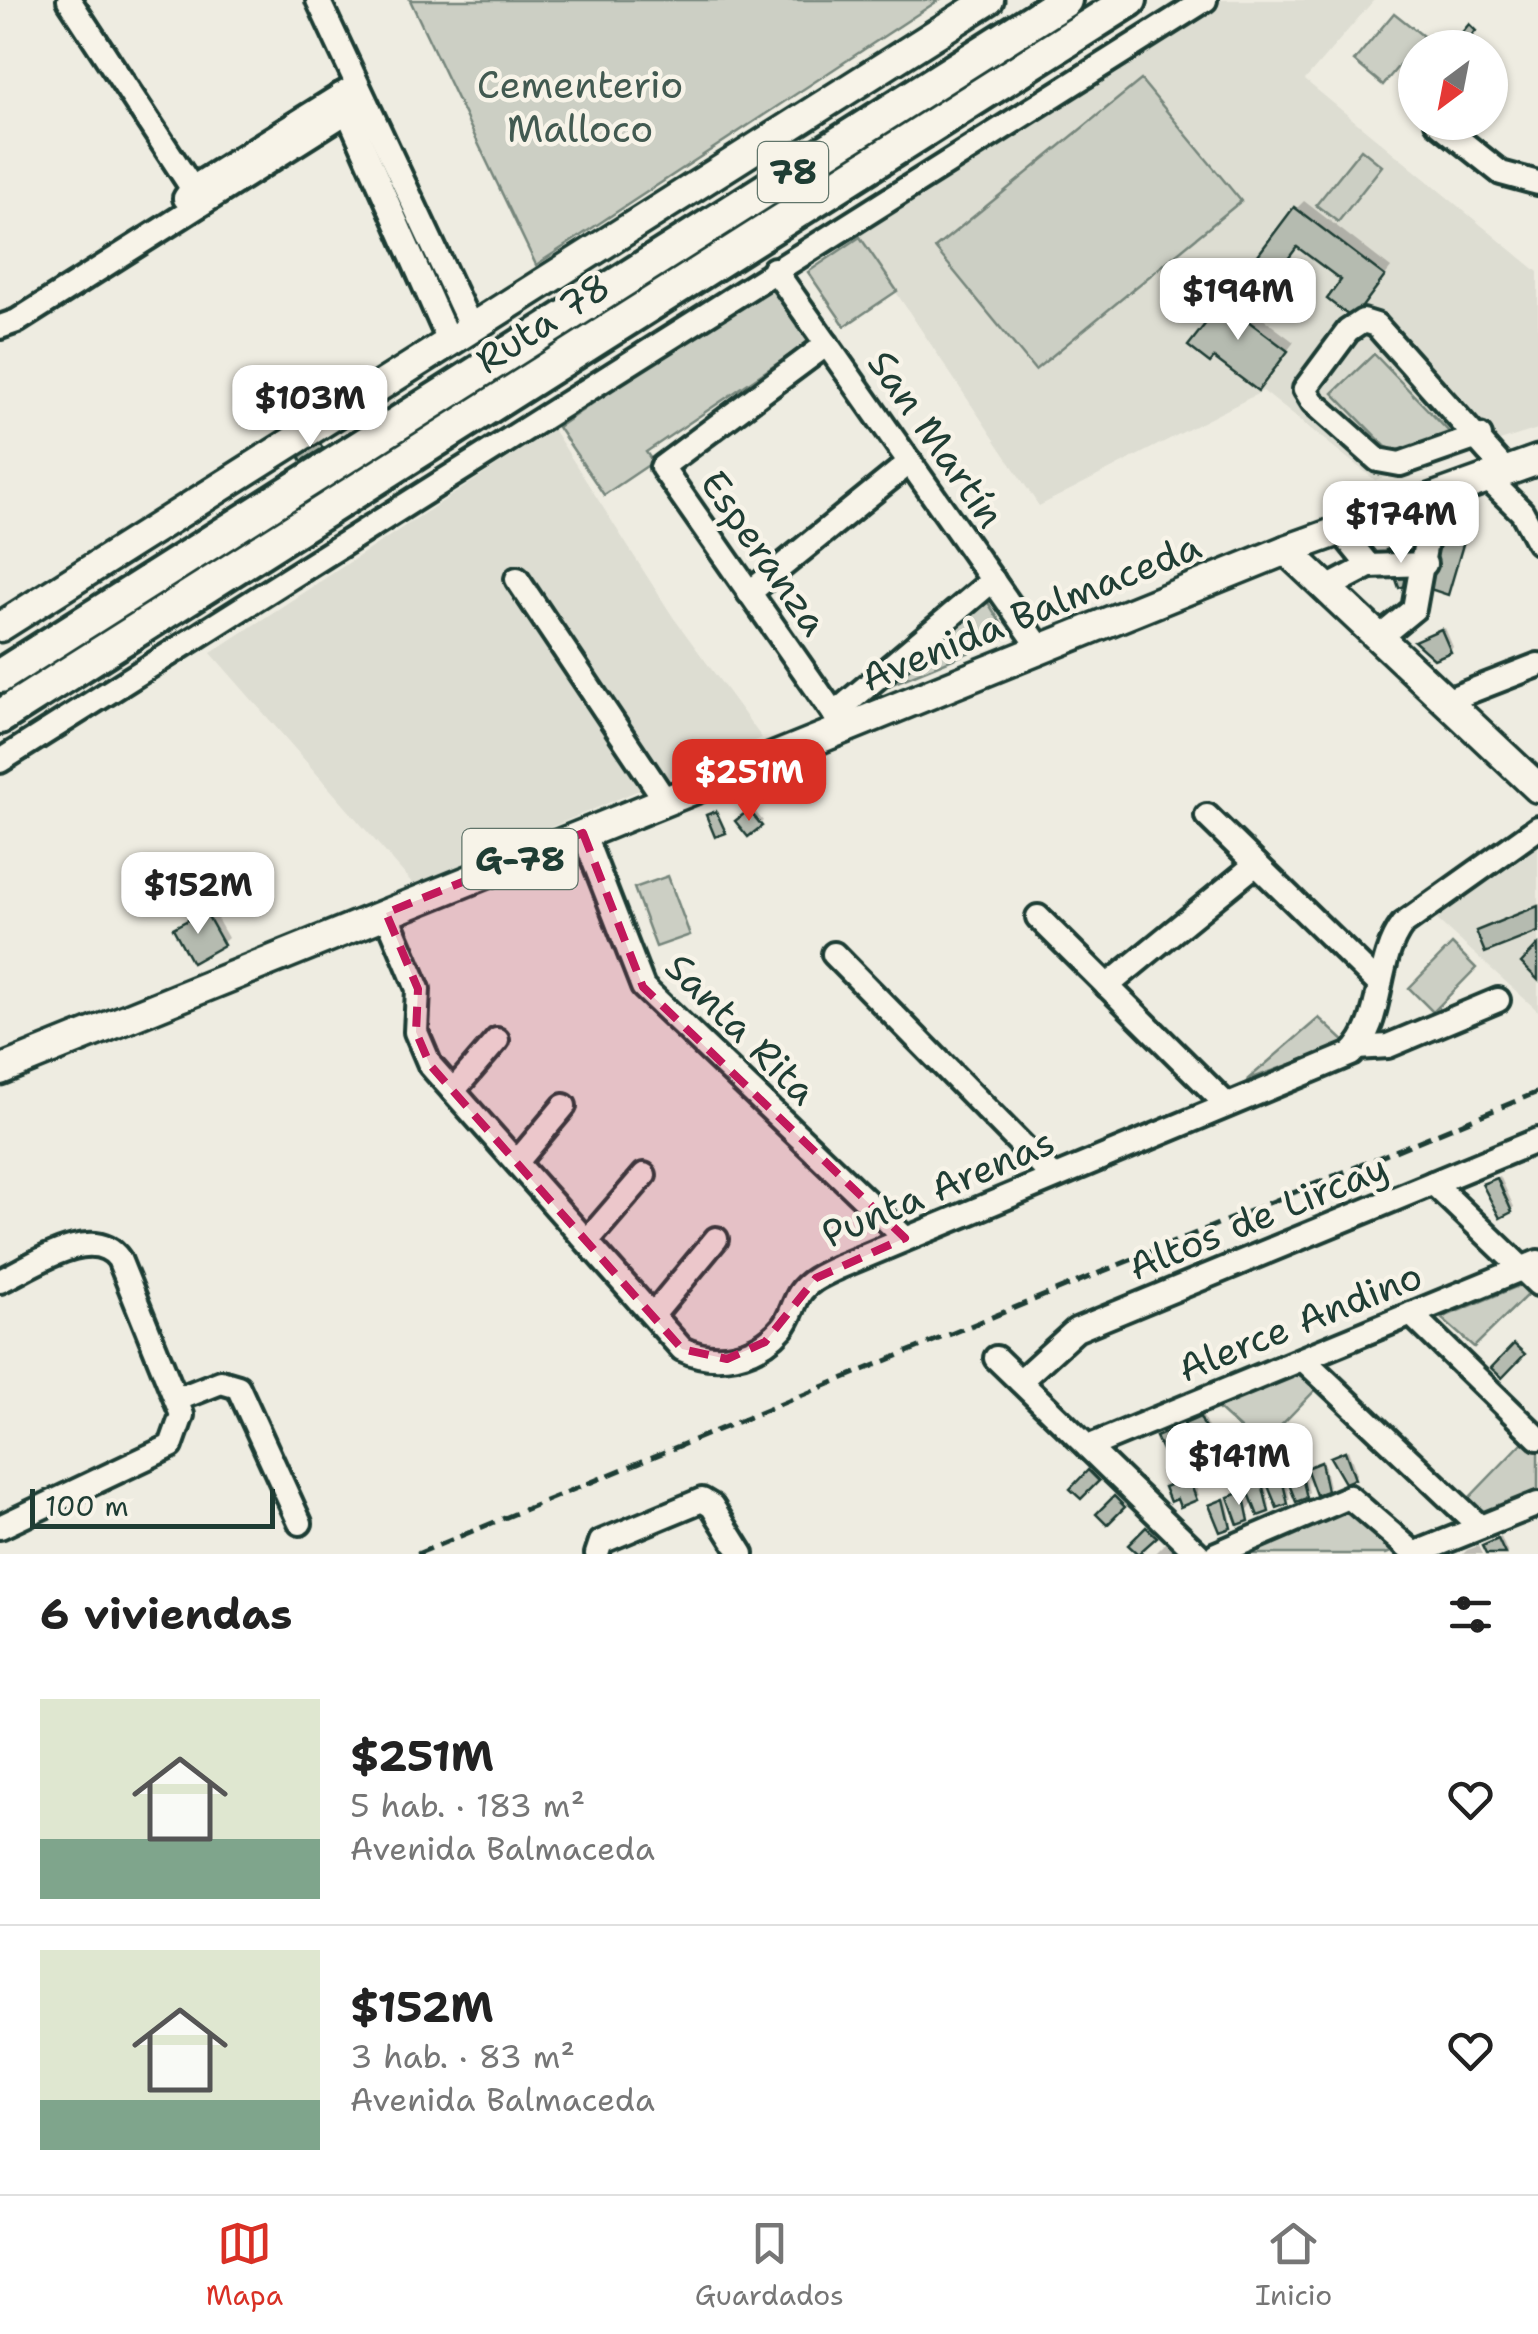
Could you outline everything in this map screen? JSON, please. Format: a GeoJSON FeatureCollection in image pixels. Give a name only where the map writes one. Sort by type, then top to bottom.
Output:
{"type":"FeatureCollection","features":[{"type":"Feature","properties":{"kind":"highway","name":"Ruta 78"},"geometry":{"type":"LineString","coordinates":[[0,676],[1065,0]]}},
{"type":"Feature","properties":{"kind":"highway","name":"Ruta 78"},"geometry":{"type":"LineString","coordinates":[[0,717],[1130,0]]}},
{"type":"Feature","properties":{"kind":"main road"},"geometry":{"type":"LineString","coordinates":[[0,627],[988,0]]}},
{"type":"Feature","properties":{"kind":"main road","name":"Avenida Balmaceda"},"geometry":{"type":"LineString","coordinates":[[0,1070],[583,834],[839,721],[1041,649],[1286,550],[1538,460]]}},
{"type":"Feature","properties":{"kind":"main road"},"geometry":{"type":"LineString","coordinates":[[1286,550],[1538,788]]}},
{"type":"Feature","properties":{"kind":"street"},"geometry":{"type":"LineString","coordinates":[[69,0],[206,186]]}},
{"type":"Feature","properties":{"kind":"street"},"geometry":{"type":"LineString","coordinates":[[318,0],[352,98],[460,334]]}},
{"type":"Feature","properties":{"kind":"street"},"geometry":{"type":"LineString","coordinates":[[0,761],[1204,0]]}},
{"type":"Feature","properties":{"kind":"street"},"geometry":{"type":"LineString","coordinates":[[0,327],[17,321],[185,213],[184,200],[352,98]]}},
{"type":"Feature","properties":{"kind":"street"},"geometry":{"type":"LineString","coordinates":[[1460,140],[1501,173],[1538,183]]}},
{"type":"Feature","properties":{"kind":"street","name":"San Martín"},"geometry":{"type":"LineString","coordinates":[[774,269],[1041,649]]}},
{"type":"Feature","properties":{"kind":"street"},"geometry":{"type":"LineString","coordinates":[[1480,436],[1400,464],[1378,460],[1313,402],[1305,388],[1348,332],[1363,321],[1376,324],[1480,436],[1496,474],[1530,509],[1538,542]]}},
{"type":"Feature","properties":{"kind":"street","name":"Esperanza"},"geometry":{"type":"LineString","coordinates":[[827,344],[662,466],[839,721]]}},
{"type":"Feature","properties":{"kind":"street"},"geometry":{"type":"LineString","coordinates":[[750,592],[910,462]]}},
{"type":"Feature","properties":{"kind":"street"},"geometry":{"type":"LineString","coordinates":[[1380,637],[1414,609],[1434,496]]}},
{"type":"Feature","properties":{"kind":"street"},"geometry":{"type":"LineString","coordinates":[[1340,530],[1369,566]]}},
{"type":"Feature","properties":{"kind":"street"},"geometry":{"type":"LineString","coordinates":[[1328,588],[1369,566],[1425,564]]}},
{"type":"Feature","properties":{"kind":"street"},"geometry":{"type":"LineString","coordinates":[[518,579],[664,800]]}},
{"type":"Feature","properties":{"kind":"street"},"geometry":{"type":"LineString","coordinates":[[839,721],[992,580]]}},
{"type":"Feature","properties":{"kind":"street"},"geometry":{"type":"LineString","coordinates":[[1448,700],[1538,665]]}},
{"type":"Feature","properties":{"kind":"street"},"geometry":{"type":"LineString","coordinates":[[1207,816],[1380,984]]}},
{"type":"Feature","properties":{"kind":"street"},"geometry":{"type":"LineString","coordinates":[[1356,1048],[1391,944],[1402,925],[1538,828]]}},
{"type":"Feature","properties":{"kind":"street","name":"Santa Rita"},"geometry":{"type":"LineString","coordinates":[[583,834],[642,987],[905,1238]]}},
{"type":"Feature","properties":{"kind":"street"},"geometry":{"type":"LineString","coordinates":[[1107,986],[1256,864]]}},
{"type":"Feature","properties":{"kind":"street","name":"Punta Arenas"},"geometry":{"type":"LineString","coordinates":[[386,912],[418,989],[416,1032],[422,1053],[682,1349],[699,1357],[727,1359],[765,1342],[782,1328],[800,1292],[816,1278],[905,1238],[1344,1058],[1356,1048],[1388,1046],[1498,1000]]}},
{"type":"Feature","properties":{"kind":"street"},"geometry":{"type":"LineString","coordinates":[[1038,917],[1227,1105]]}},
{"type":"Feature","properties":{"kind":"street"},"geometry":{"type":"LineString","coordinates":[[834,954],[1053,1178]]}},
{"type":"Feature","properties":{"kind":"street"},"geometry":{"type":"LineString","coordinates":[[453,1091],[497,1040]]}},
{"type":"Feature","properties":{"kind":"street"},"geometry":{"type":"LineString","coordinates":[[517,1162],[564,1106]]}},
{"type":"Feature","properties":{"kind":"street","name":"Altos de Lircay"},"geometry":{"type":"LineString","coordinates":[[1020,1381],[1082,1327],[1538,1140]]}},
{"type":"Feature","properties":{"kind":"street"},"geometry":{"type":"LineString","coordinates":[[588,1240],[644,1175]]}},
{"type":"Feature","properties":{"kind":"street"},"geometry":{"type":"LineString","coordinates":[[1433,1183],[1533,1272]]}},
{"type":"Feature","properties":{"kind":"street"},"geometry":{"type":"LineString","coordinates":[[653,1315],[716,1239]]}},
{"type":"Feature","properties":{"kind":"street"},"geometry":{"type":"LineString","coordinates":[[0,1282],[85,1243],[110,1249],[178,1399],[180,1430],[172,1446],[0,1527]]}},
{"type":"Feature","properties":{"kind":"street","name":"Alerce Andino"},"geometry":{"type":"LineString","coordinates":[[1088,1447],[1412,1314],[1533,1272]]}},
{"type":"Feature","properties":{"kind":"street"},"geometry":{"type":"LineString","coordinates":[[1412,1314],[1538,1438]]}},
{"type":"Feature","properties":{"kind":"street"},"geometry":{"type":"LineString","coordinates":[[996,1358],[1198,1554]]}},
{"type":"Feature","properties":{"kind":"street"},"geometry":{"type":"LineString","coordinates":[[1303,1359],[1480,1527]]}},
{"type":"Feature","properties":{"kind":"street"},"geometry":{"type":"LineString","coordinates":[[178,1399],[222,1382],[238,1387],[300,1523]]}},
{"type":"Feature","properties":{"kind":"street"},"geometry":{"type":"LineString","coordinates":[[1216,1554],[1347,1497],[1414,1554],[1538,1504]]}},
{"type":"Feature","properties":{"kind":"street"},"geometry":{"type":"LineString","coordinates":[[598,1550],[706,1500],[742,1554]]}},
{"type":"Feature","properties":{"kind":"highlighted area"},"geometry":{"type":"Polygon","coordinates":[[[583,833],[643,987],[905,1238],[816,1278],[765,1342],[727,1359],[682,1349],[430,1065],[416,1032],[418,989],[386,913],[583,833]]]}},
{"type":"Feature","properties":{"kind":"shaded area"},"geometry":{"type":"Polygon","coordinates":[[[1202,0],[1374,0],[1305,80],[1538,272],[1538,429],[1375,480],[1263,391],[1039,506],[847,219],[1202,0]]]}},
{"type":"Feature","properties":{"kind":"shaded area"},"geometry":{"type":"Polygon","coordinates":[[[553,429],[673,617],[762,738],[414,885],[211,653],[553,429]]]}},
{"type":"Feature","properties":{"kind":"shaded area"},"geometry":{"type":"Polygon","coordinates":[[[1538,844],[1538,1011],[1434,917],[1538,844]]]}},
{"type":"Feature","properties":{"kind":"green space","name":"Cementerio Malloco"},"geometry":{"type":"Polygon","coordinates":[[[410,0],[939,0],[536,265],[410,0]]]}},
{"type":"Feature","properties":{"kind":"green space"},"geometry":{"type":"Polygon","coordinates":[[[1394,13],[1415,30],[1398,30],[1398,67],[1383,85],[1354,61],[1394,13]]]}},
{"type":"Feature","properties":{"kind":"green space"},"geometry":{"type":"Polygon","coordinates":[[[1141,80],[1241,201],[1035,370],[935,248],[1141,80]]]}},
{"type":"Feature","properties":{"kind":"green space"},"geometry":{"type":"Polygon","coordinates":[[[1361,149],[1382,166],[1338,222],[1316,205],[1361,149]]]}},
{"type":"Feature","properties":{"kind":"green space"},"geometry":{"type":"Polygon","coordinates":[[[860,237],[897,291],[845,326],[808,272],[860,237]]]}},
{"type":"Feature","properties":{"kind":"green space"},"geometry":{"type":"Polygon","coordinates":[[[775,279],[815,338],[646,452],[653,462],[604,495],[558,427],[775,279]]]}},
{"type":"Feature","properties":{"kind":"green space"},"geometry":{"type":"Polygon","coordinates":[[[1374,354],[1451,434],[1409,455],[1386,447],[1333,393],[1374,354]]]}},
{"type":"Feature","properties":{"kind":"green space"},"geometry":{"type":"Polygon","coordinates":[[[984,596],[1009,636],[868,694],[984,596]]]}},
{"type":"Feature","properties":{"kind":"green space"},"geometry":{"type":"Polygon","coordinates":[[[668,876],[690,935],[656,947],[634,888],[668,876]]]}},
{"type":"Feature","properties":{"kind":"green space"},"geometry":{"type":"Polygon","coordinates":[[[1452,944],[1476,968],[1433,1012],[1409,988],[1452,944]]]}},
{"type":"Feature","properties":{"kind":"green space"},"geometry":{"type":"Polygon","coordinates":[[[1319,1018],[1347,1044],[1247,1080],[1319,1018]]]}},
{"type":"Feature","properties":{"kind":"green space"},"geometry":{"type":"Polygon","coordinates":[[[1523,1284],[1531,1291],[1474,1347],[1441,1318],[1523,1284]]]}},
{"type":"Feature","properties":{"kind":"green space"},"geometry":{"type":"Polygon","coordinates":[[[1297,1372],[1308,1374],[1320,1385],[1260,1447],[1217,1408],[1297,1372]]]}},
{"type":"Feature","properties":{"kind":"green space"},"geometry":{"type":"Polygon","coordinates":[[[1526,1439],[1538,1451],[1538,1490],[1481,1513],[1468,1499],[1526,1439]]]}},
{"type":"Feature","properties":{"kind":"green space"},"geometry":{"type":"Polygon","coordinates":[[[1335,1507],[1357,1511],[1396,1550],[1386,1554],[1233,1554],[1335,1507]]]}},
{"type":"Feature","properties":{"kind":"building"},"geometry":{"type":"Polygon","coordinates":[[[1294,207],[1385,276],[1353,319],[1327,299],[1341,280],[1297,247],[1267,287],[1246,271],[1294,207]]]}},
{"type":"Feature","properties":{"kind":"building"},"geometry":{"type":"Polygon","coordinates":[[[1231,291],[1252,307],[1244,318],[1288,351],[1258,391],[1214,358],[1210,363],[1188,346],[1231,291]]]}},
{"type":"Feature","properties":{"kind":"building"},"geometry":{"type":"Polygon","coordinates":[[[317,439],[323,448],[302,461],[297,452],[317,439]]]}},
{"type":"Feature","properties":{"kind":"building"},"geometry":{"type":"Polygon","coordinates":[[[1443,534],[1464,541],[1448,595],[1427,588],[1443,534]]]}},
{"type":"Feature","properties":{"kind":"building"},"geometry":{"type":"Polygon","coordinates":[[[1402,544],[1415,583],[1399,588],[1386,550],[1402,544]]]}},
{"type":"Feature","properties":{"kind":"building"},"geometry":{"type":"Polygon","coordinates":[[[1441,629],[1451,652],[1434,659],[1414,641],[1441,629]]]}},
{"type":"Feature","properties":{"kind":"building"},"geometry":{"type":"Polygon","coordinates":[[[749,810],[762,826],[748,837],[735,821],[749,810]]]}},
{"type":"Feature","properties":{"kind":"building"},"geometry":{"type":"Polygon","coordinates":[[[716,811],[726,833],[715,837],[706,815],[716,811]]]}},
{"type":"Feature","properties":{"kind":"building"},"geometry":{"type":"Polygon","coordinates":[[[1538,906],[1538,932],[1485,953],[1476,931],[1538,906]]]}},
{"type":"Feature","properties":{"kind":"building"},"geometry":{"type":"Polygon","coordinates":[[[205,911],[224,945],[192,963],[173,928],[205,911]]]}},
{"type":"Feature","properties":{"kind":"building"},"geometry":{"type":"Polygon","coordinates":[[[1538,945],[1538,980],[1521,963],[1538,945]]]}},
{"type":"Feature","properties":{"kind":"building"},"geometry":{"type":"Polygon","coordinates":[[[1497,1178],[1512,1212],[1500,1218],[1482,1184],[1497,1178]]]}},
{"type":"Feature","properties":{"kind":"building"},"geometry":{"type":"Polygon","coordinates":[[[1514,1344],[1525,1354],[1502,1378],[1491,1368],[1514,1344]]]}},
{"type":"Feature","properties":{"kind":"building"},"geometry":{"type":"Polygon","coordinates":[[[1200,1417],[1211,1442],[1194,1449],[1184,1424],[1200,1417]]]}},
{"type":"Feature","properties":{"kind":"building"},"geometry":{"type":"Polygon","coordinates":[[[1172,1430],[1183,1454],[1167,1461],[1156,1437],[1172,1430]]]}},
{"type":"Feature","properties":{"kind":"building"},"geometry":{"type":"Polygon","coordinates":[[[1345,1451],[1355,1479],[1345,1483],[1330,1457],[1345,1451]]]}},
{"type":"Feature","properties":{"kind":"building"},"geometry":{"type":"Polygon","coordinates":[[[1241,1455],[1249,1471],[1218,1484],[1211,1468],[1241,1455]]]}},
{"type":"Feature","properties":{"kind":"building"},"geometry":{"type":"Polygon","coordinates":[[[1321,1462],[1327,1491],[1316,1495],[1306,1468],[1321,1462]]]}},
{"type":"Feature","properties":{"kind":"building"},"geometry":{"type":"Polygon","coordinates":[[[1300,1468],[1307,1498],[1296,1502],[1285,1474],[1300,1468]]]}},
{"type":"Feature","properties":{"kind":"building"},"geometry":{"type":"Polygon","coordinates":[[[1088,1470],[1099,1481],[1081,1499],[1070,1489],[1088,1470]]]}},
{"type":"Feature","properties":{"kind":"building"},"geometry":{"type":"Polygon","coordinates":[[[1281,1475],[1288,1504],[1277,1508],[1266,1481],[1281,1475]]]}},
{"type":"Feature","properties":{"kind":"building"},"geometry":{"type":"Polygon","coordinates":[[[1188,1478],[1197,1500],[1180,1507],[1177,1499],[1170,1502],[1164,1487],[1188,1478]]]}},
{"type":"Feature","properties":{"kind":"building"},"geometry":{"type":"Polygon","coordinates":[[[1262,1483],[1269,1512],[1258,1516],[1247,1488],[1262,1483]]]}},
{"type":"Feature","properties":{"kind":"building"},"geometry":{"type":"Polygon","coordinates":[[[1243,1492],[1249,1521],[1238,1525],[1228,1497],[1243,1492]]]}},
{"type":"Feature","properties":{"kind":"building"},"geometry":{"type":"Polygon","coordinates":[[[1114,1496],[1125,1507],[1107,1525],[1096,1514],[1114,1496]]]}},
{"type":"Feature","properties":{"kind":"building"},"geometry":{"type":"Polygon","coordinates":[[[1224,1499],[1231,1528],[1220,1532],[1209,1505],[1224,1499]]]}},
{"type":"Feature","properties":{"kind":"building"},"geometry":{"type":"Polygon","coordinates":[[[1146,1527],[1157,1537],[1138,1554],[1128,1545],[1146,1527]]]}},
{"type":"Feature","properties":{"kind":"building"},"geometry":{"type":"Polygon","coordinates":[[[1498,1539],[1505,1554],[1486,1554],[1482,1546],[1498,1539]]]}},
{"type":"Feature","properties":{"kind":"railway"},"geometry":{"type":"LineString","coordinates":[[417,1554],[1538,1092]]}}]}
